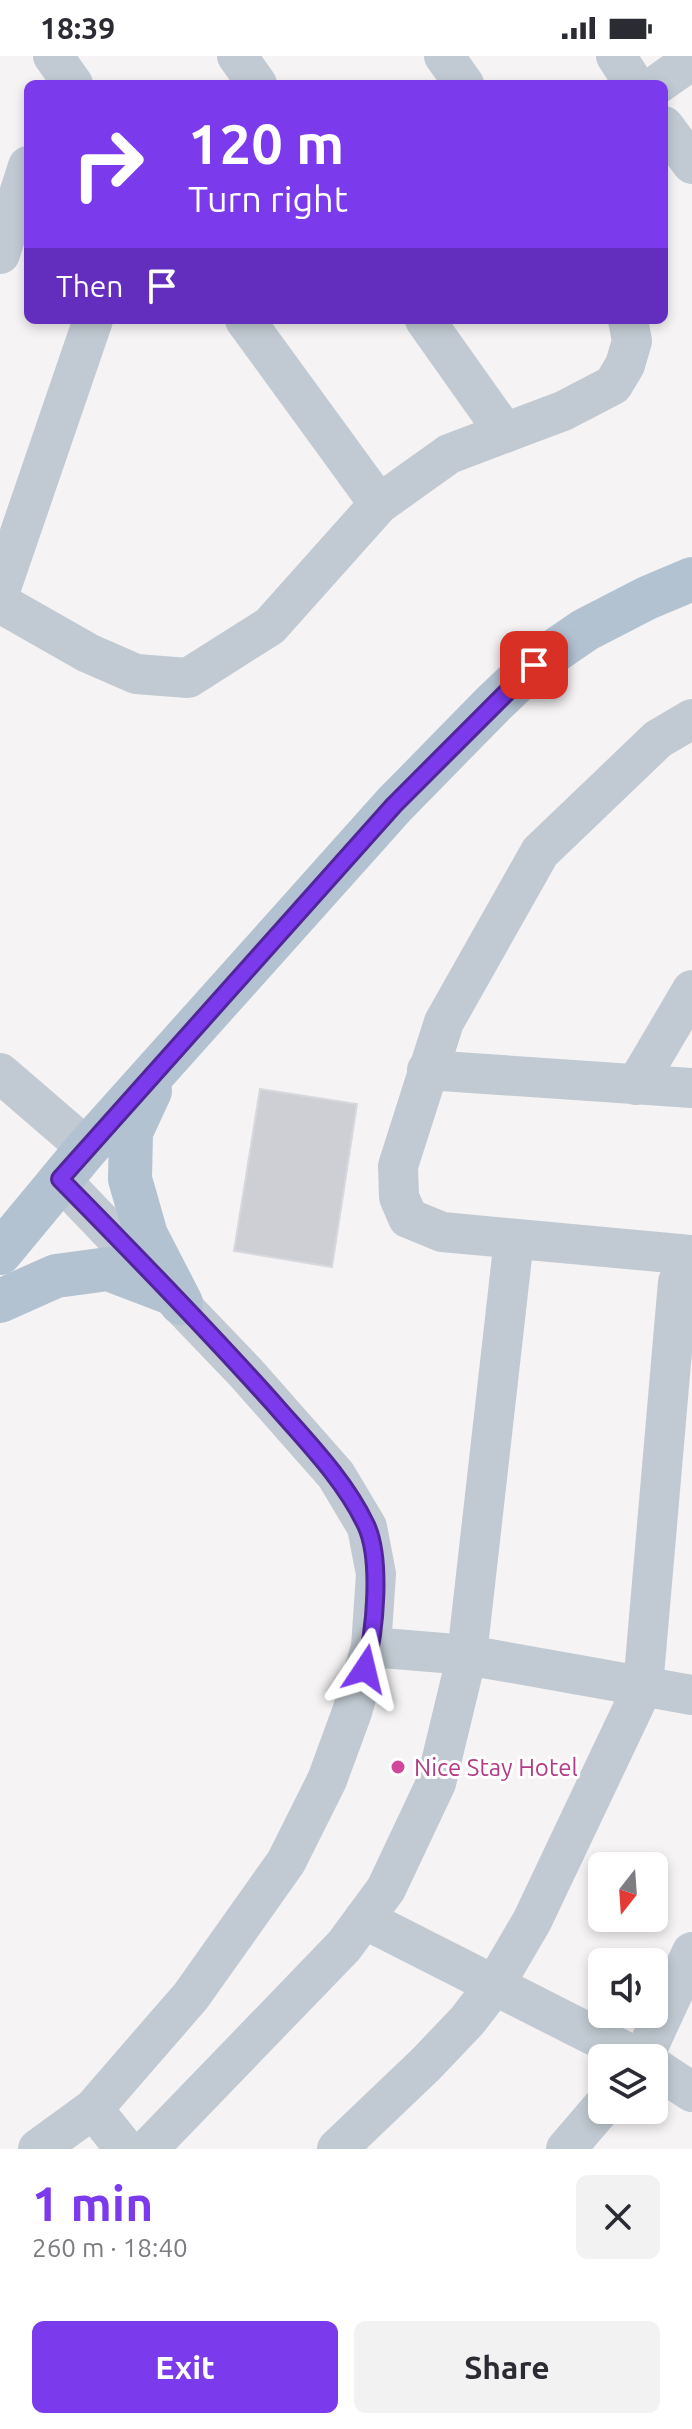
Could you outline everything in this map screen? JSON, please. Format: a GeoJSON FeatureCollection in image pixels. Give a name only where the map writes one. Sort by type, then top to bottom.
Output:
{"type":"FeatureCollection","features":[{"type":"Feature","properties":{"kind":"main road"},"geometry":{"type":"LineString","coordinates":[[0,1253],[74,1163],[394,805],[534,665],[585,630],[692,579]]}},
{"type":"Feature","properties":{"kind":"main road"},"geometry":{"type":"LineString","coordinates":[[159,1071],[131,1132],[130,1179],[146,1235],[176,1298]]}},
{"type":"Feature","properties":{"kind":"main road"},"geometry":{"type":"LineString","coordinates":[[0,1301],[56,1276],[108,1269],[176,1298]]}},
{"type":"Feature","properties":{"kind":"street"},"geometry":{"type":"LineString","coordinates":[[237,56],[254,80]]}},
{"type":"Feature","properties":{"kind":"street"},"geometry":{"type":"LineString","coordinates":[[444,56],[461,80]]}},
{"type":"Feature","properties":{"kind":"street"},"geometry":{"type":"LineString","coordinates":[[616,56],[631,80]]}},
{"type":"Feature","properties":{"kind":"street"},"geometry":{"type":"LineString","coordinates":[[664,80],[692,60]]}},
{"type":"Feature","properties":{"kind":"street"},"geometry":{"type":"LineString","coordinates":[[668,131],[692,164]]}},
{"type":"Feature","properties":{"kind":"street"},"geometry":{"type":"LineString","coordinates":[[0,254],[24,179]]}},
{"type":"Feature","properties":{"kind":"street"},"geometry":{"type":"LineString","coordinates":[[0,591],[92,324]]}},
{"type":"Feature","properties":{"kind":"street"},"geometry":{"type":"LineString","coordinates":[[248,324],[379,504]]}},
{"type":"Feature","properties":{"kind":"street"},"geometry":{"type":"LineString","coordinates":[[428,324],[505,433]]}},
{"type":"Feature","properties":{"kind":"street"},"geometry":{"type":"LineString","coordinates":[[0,603],[88,653],[136,674],[188,678],[270,626],[379,504],[449,454],[563,411],[613,385],[625,365],[632,341],[629,324]]}},
{"type":"Feature","properties":{"kind":"street"},"geometry":{"type":"LineString","coordinates":[[337,2149],[426,2064],[467,2021],[494,1986],[532,1921],[643,1687],[687,1273],[512,1252],[442,1232],[408,1218],[399,1197],[398,1166],[444,1022],[540,852],[658,739],[692,719]]}},
{"type":"Feature","properties":{"kind":"street"},"geometry":{"type":"LineString","coordinates":[[636,1085],[692,990]]}},
{"type":"Feature","properties":{"kind":"street"},"geometry":{"type":"LineString","coordinates":[[427,1070],[692,1088]]}},
{"type":"Feature","properties":{"kind":"street"},"geometry":{"type":"LineString","coordinates":[[0,1073],[74,1163],[176,1298],[336,1475],[367,1527],[376,1574],[371,1647],[352,1712],[327,1780],[286,1862],[191,1996],[93,2109],[38,2149]]}},
{"type":"Feature","properties":{"kind":"street"},"geometry":{"type":"LineString","coordinates":[[148,2149],[344,1946],[386,1889],[436,1783],[467,1655],[512,1252]]}},
{"type":"Feature","properties":{"kind":"street"},"geometry":{"type":"LineString","coordinates":[[371,1647],[467,1655],[692,1695]]}},
{"type":"Feature","properties":{"kind":"street"},"geometry":{"type":"LineString","coordinates":[[364,1919],[612,2044]]}},
{"type":"Feature","properties":{"kind":"street"},"geometry":{"type":"LineString","coordinates":[[648,2044],[692,1952]]}},
{"type":"Feature","properties":{"kind":"street"},"geometry":{"type":"LineString","coordinates":[[668,2076],[692,2092]]}},
{"type":"Feature","properties":{"kind":"street"},"geometry":{"type":"LineString","coordinates":[[93,2109],[125,2149]]}},
{"type":"Feature","properties":{"kind":"street"},"geometry":{"type":"LineString","coordinates":[[566,2149],[588,2123]]}},
{"type":"Feature","properties":{"kind":"building"},"geometry":{"type":"Polygon","coordinates":[[[260,1089],[357,1104],[332,1267],[234,1251],[260,1089]]]}},
{"type":"Feature","properties":{"kind":"place","name":"Nice Stay Hotel"},"geometry":{"type":"Point","coordinates":[398,1767]}},
{"type":"Feature","properties":{"kind":"route"},"geometry":{"type":"LineString","coordinates":[[365,1669],[371,1647],[376,1574],[367,1527],[336,1475],[246,1373],[60,1179],[394,805],[534,665]]}}]}
